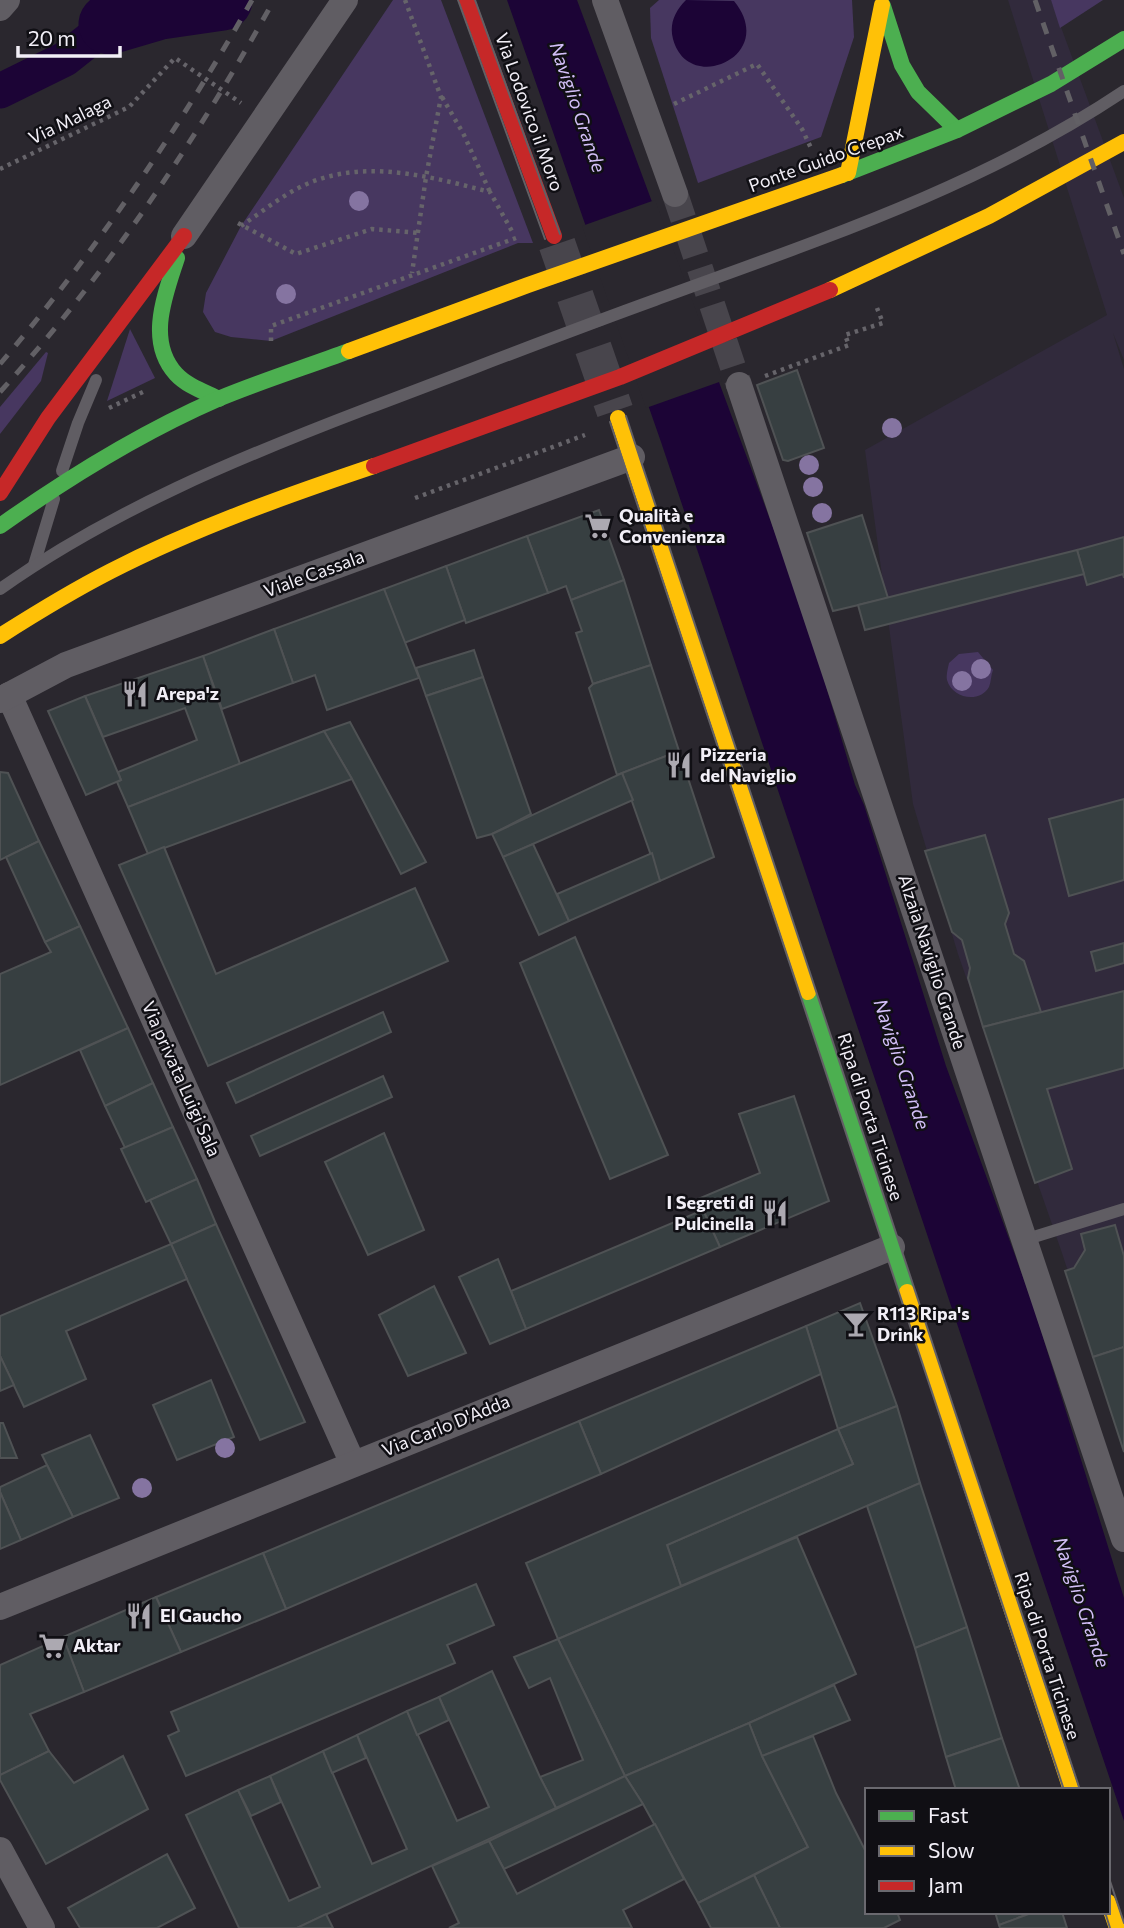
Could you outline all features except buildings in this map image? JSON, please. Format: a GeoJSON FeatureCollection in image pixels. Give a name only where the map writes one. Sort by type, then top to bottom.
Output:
{"type":"FeatureCollection","features":[{"type":"Feature","properties":{"kind":"main road","name":"Via Lodovico il Moro"},"geometry":{"type":"LineString","coordinates":[[467,0],[554,236]]}},
{"type":"Feature","properties":{"kind":"main road"},"geometry":{"type":"LineString","coordinates":[[882,3],[902,65],[918,92],[957,130]]}},
{"type":"Feature","properties":{"kind":"main road"},"geometry":{"type":"LineString","coordinates":[[848,173],[882,3]]}},
{"type":"Feature","properties":{"kind":"main road","name":"Ponte Guido Crepax"},"geometry":{"type":"LineString","coordinates":[[219,399],[528,285],[848,173],[957,130],[1002,110],[1124,39]]}},
{"type":"Feature","properties":{"kind":"main road"},"geometry":{"type":"LineString","coordinates":[[0,636],[30,615],[100,577],[186,538],[308,489],[568,398],[742,330],[907,257],[1033,194],[1124,142]]}},
{"type":"Feature","properties":{"kind":"main road"},"geometry":{"type":"LineString","coordinates":[[0,493],[48,418],[184,236]]}},
{"type":"Feature","properties":{"kind":"main road"},"geometry":{"type":"LineString","coordinates":[[184,236],[162,303],[158,330],[165,357],[177,374],[219,399]]}},
{"type":"Feature","properties":{"kind":"main road"},"geometry":{"type":"LineString","coordinates":[[0,526],[58,485],[140,437],[219,399]]}},
{"type":"Feature","properties":{"kind":"main road"},"geometry":{"type":"LineString","coordinates":[[618,418],[632,457]]}},
{"type":"Feature","properties":{"kind":"main road","name":"Ripa di Porta Ticinese"},"geometry":{"type":"LineString","coordinates":[[632,457],[1070,1788]]}},
{"type":"Feature","properties":{"kind":"main road"},"geometry":{"type":"LineString","coordinates":[[1110,1908],[1117,1928]]}},
{"type":"Feature","properties":{"kind":"street"},"geometry":{"type":"LineString","coordinates":[[0,8],[6,0]]}},
{"type":"Feature","properties":{"kind":"street"},"geometry":{"type":"LineString","coordinates":[[184,236],[345,0]]}},
{"type":"Feature","properties":{"kind":"street"},"geometry":{"type":"LineString","coordinates":[[605,0],[675,194]]}},
{"type":"Feature","properties":{"kind":"street","name":"Alzaia Naviglio Grande"},"geometry":{"type":"LineString","coordinates":[[739,385],[1124,1539]]}},
{"type":"Feature","properties":{"kind":"street","name":"Viale Cassala"},"geometry":{"type":"LineString","coordinates":[[5,698],[66,666],[632,457]]}},
{"type":"Feature","properties":{"kind":"street","name":"Via privata Luigi Sala"},"geometry":{"type":"LineString","coordinates":[[5,698],[353,1464]]}},
{"type":"Feature","properties":{"kind":"street","name":"Via Carlo D'Adda"},"geometry":{"type":"LineString","coordinates":[[0,1607],[892,1247]]}},
{"type":"Feature","properties":{"kind":"street"},"geometry":{"type":"LineString","coordinates":[[0,1850],[42,1928]]}},
{"type":"Feature","properties":{"kind":"lane"},"geometry":{"type":"LineString","coordinates":[[0,589],[83,535],[187,482],[284,440],[896,210],[1069,127],[1119,95]]}},
{"type":"Feature","properties":{"kind":"lane"},"geometry":{"type":"LineString","coordinates":[[34,565],[78,423],[128,308]]}},
{"type":"Feature","properties":{"kind":"lane"},"geometry":{"type":"LineString","coordinates":[[1024,1240],[1124,1209]]}},
{"type":"Feature","properties":{"kind":"path"},"geometry":{"type":"LineString","coordinates":[[405,0],[441,97],[463,133],[506,223]]}},
{"type":"Feature","properties":{"kind":"path","name":"Via Malaga"},"geometry":{"type":"LineString","coordinates":[[0,169],[130,107],[175,58],[243,104]]}},
{"type":"Feature","properties":{"kind":"path"},"geometry":{"type":"LineString","coordinates":[[674,104],[757,64],[802,129],[811,147]]}},
{"type":"Feature","properties":{"kind":"path"},"geometry":{"type":"LineString","coordinates":[[412,273],[441,97]]}},
{"type":"Feature","properties":{"kind":"path"},"geometry":{"type":"LineString","coordinates":[[419,233],[372,229],[296,254],[257,231],[240,225],[289,193],[320,179],[362,171],[426,177],[490,192]]}},
{"type":"Feature","properties":{"kind":"path"},"geometry":{"type":"LineString","coordinates":[[271,341],[271,326],[412,273],[516,238]]}},
{"type":"Feature","properties":{"kind":"path"},"geometry":{"type":"LineString","coordinates":[[739,385],[849,345],[845,335],[883,323],[876,305]]}},
{"type":"Feature","properties":{"kind":"path"},"geometry":{"type":"LineString","coordinates":[[105,410],[155,386]]}},
{"type":"Feature","properties":{"kind":"path"},"geometry":{"type":"LineString","coordinates":[[415,498],[585,435]]}},
{"type":"Feature","properties":{"kind":"shaded area"},"geometry":{"type":"Polygon","coordinates":[[[393,0],[441,0],[533,243],[518,243],[271,341],[231,337],[215,332],[203,312],[206,293],[241,226],[393,0]]]}},
{"type":"Feature","properties":{"kind":"shaded area"},"geometry":{"type":"Polygon","coordinates":[[[659,0],[852,0],[854,37],[821,137],[698,183],[651,38],[650,8],[659,0]]]}},
{"type":"Feature","properties":{"kind":"shaded area"},"geometry":{"type":"Polygon","coordinates":[[[1008,0],[1051,0],[1124,198],[1124,360],[1113,333],[1124,369],[1124,1443],[1062,1253],[958,954],[913,804],[865,450],[1107,315],[1008,0]]]}},
{"type":"Feature","properties":{"kind":"shaded area"},"geometry":{"type":"Polygon","coordinates":[[[1051,0],[1103,0],[1060,28],[1051,0]]]}},
{"type":"Feature","properties":{"kind":"shaded area"},"geometry":{"type":"Polygon","coordinates":[[[130,329],[155,378],[107,401],[130,329]]]}},
{"type":"Feature","properties":{"kind":"shaded area"},"geometry":{"type":"Polygon","coordinates":[[[46,352],[48,353],[41,381],[0,434],[0,407],[46,352]]]}},
{"type":"Feature","properties":{"kind":"shaded area"},"geometry":{"type":"Polygon","coordinates":[[[978,652],[993,670],[989,687],[979,696],[960,695],[947,680],[949,663],[959,654],[978,652]]]}},
{"type":"Feature","properties":{"kind":"water","name":"Naviglio Grande"},"geometry":{"type":"Polygon","coordinates":[[[507,0],[577,0],[804,611],[855,785],[864,805],[946,1066],[1032,1302],[1124,1598],[1124,1821],[661,442],[507,0]]]}},
{"type":"Feature","properties":{"kind":"water"},"geometry":{"type":"Polygon","coordinates":[[[686,0],[734,1],[745,21],[746,38],[738,52],[726,62],[711,67],[695,65],[682,56],[673,39],[672,23],[686,0]]]}},
{"type":"Feature","properties":{"kind":"pier"},"geometry":{"type":"Polygon","coordinates":[[[655,200],[722,381],[646,408],[582,226],[655,200]]]}},
{"type":"Feature","properties":{"kind":"waterway"},"geometry":{"type":"LineString","coordinates":[[0,91],[65,59],[109,24],[125,0]]}},
{"type":"Feature","properties":{"kind":"waterway"},"geometry":{"type":"LineString","coordinates":[[109,24],[160,9],[222,0]]}},
{"type":"Feature","properties":{"kind":"tunnel"},"geometry":{"type":"LineString","coordinates":[[675,194],[739,385]]}},
{"type":"Feature","properties":{"kind":"tunnel"},"geometry":{"type":"LineString","coordinates":[[557,244],[615,411]]}},
{"type":"Feature","properties":{"kind":"tram line"},"geometry":{"type":"LineString","coordinates":[[458,0],[545,239]]}},
{"type":"Feature","properties":{"kind":"tram line"},"geometry":{"type":"LineString","coordinates":[[475,0],[560,234]]}},
{"type":"Feature","properties":{"kind":"tram line"},"geometry":{"type":"LineString","coordinates":[[626,416],[1079,1788]]}},
{"type":"Feature","properties":{"kind":"tram line"},"geometry":{"type":"LineString","coordinates":[[610,422],[1063,1788]]}},
{"type":"Feature","properties":{"kind":"tram line"},"geometry":{"type":"LineString","coordinates":[[1110,1881],[1124,1923]]}},
{"type":"Feature","properties":{"kind":"tram line"},"geometry":{"type":"LineString","coordinates":[[1106,1914],[1110,1928]]}},
{"type":"Feature","properties":{"kind":"railway"},"geometry":{"type":"LineString","coordinates":[[0,364],[70,278],[135,188],[252,0]]}},
{"type":"Feature","properties":{"kind":"railway"},"geometry":{"type":"LineString","coordinates":[[0,392],[77,301],[148,204],[214,103],[274,0]]}},
{"type":"Feature","properties":{"kind":"railway"},"geometry":{"type":"LineString","coordinates":[[1035,0],[1124,254]]}},
{"type":"Feature","properties":{"kind":"traffic: fast"},"geometry":{"type":"LineString","coordinates":[[883,6],[902,65],[918,92],[957,130]]}},
{"type":"Feature","properties":{"kind":"traffic: fast"},"geometry":{"type":"LineString","coordinates":[[842,175],[957,130],[1051,84],[1124,39]]}},
{"type":"Feature","properties":{"kind":"traffic: fast"},"geometry":{"type":"LineString","coordinates":[[177,258],[161,318],[162,347],[167,361],[180,378],[219,399]]}},
{"type":"Feature","properties":{"kind":"traffic: fast"},"geometry":{"type":"LineString","coordinates":[[0,526],[79,473],[161,426],[234,392],[349,351]]}},
{"type":"Feature","properties":{"kind":"traffic: fast"},"geometry":{"type":"LineString","coordinates":[[808,992],[907,1292]]}},
{"type":"Feature","properties":{"kind":"traffic: slow"},"geometry":{"type":"LineString","coordinates":[[848,173],[882,5]]}},
{"type":"Feature","properties":{"kind":"traffic: slow"},"geometry":{"type":"LineString","coordinates":[[830,290],[989,216],[1124,142]]}},
{"type":"Feature","properties":{"kind":"traffic: slow"},"geometry":{"type":"LineString","coordinates":[[349,351],[842,175]]}},
{"type":"Feature","properties":{"kind":"traffic: slow"},"geometry":{"type":"LineString","coordinates":[[618,418],[808,992]]}},
{"type":"Feature","properties":{"kind":"traffic: slow"},"geometry":{"type":"LineString","coordinates":[[0,636],[54,602],[143,555],[274,501],[374,466]]}},
{"type":"Feature","properties":{"kind":"traffic: slow"},"geometry":{"type":"LineString","coordinates":[[907,1292],[1070,1788]]}},
{"type":"Feature","properties":{"kind":"traffic: slow"},"geometry":{"type":"LineString","coordinates":[[1110,1908],[1117,1928]]}},
{"type":"Feature","properties":{"kind":"traffic: jam"},"geometry":{"type":"LineString","coordinates":[[467,0],[554,236]]}},
{"type":"Feature","properties":{"kind":"traffic: jam"},"geometry":{"type":"LineString","coordinates":[[0,493],[48,418],[184,236]]}},
{"type":"Feature","properties":{"kind":"traffic: jam"},"geometry":{"type":"LineString","coordinates":[[374,466],[620,377],[830,290]]}},
{"type":"Feature","properties":{"kind":"place","name":"Qualità e Convenienza"},"geometry":{"type":"Point","coordinates":[598,526]}},
{"type":"Feature","properties":{"kind":"place","name":"Arepa'z"},"geometry":{"type":"Point","coordinates":[135,694]}},
{"type":"Feature","properties":{"kind":"place","name":"Pizzeria del Naviglio"},"geometry":{"type":"Point","coordinates":[679,765]}},
{"type":"Feature","properties":{"kind":"place","name":"I Segreti di Pulcinella"},"geometry":{"type":"Point","coordinates":[775,1213]}},
{"type":"Feature","properties":{"kind":"place","name":"R113 Ripa's Drink"},"geometry":{"type":"Point","coordinates":[856,1324]}},
{"type":"Feature","properties":{"kind":"place","name":"El Gaucho"},"geometry":{"type":"Point","coordinates":[139,1616]}},
{"type":"Feature","properties":{"kind":"place","name":"Aktar"},"geometry":{"type":"Point","coordinates":[52,1646]}}]}
